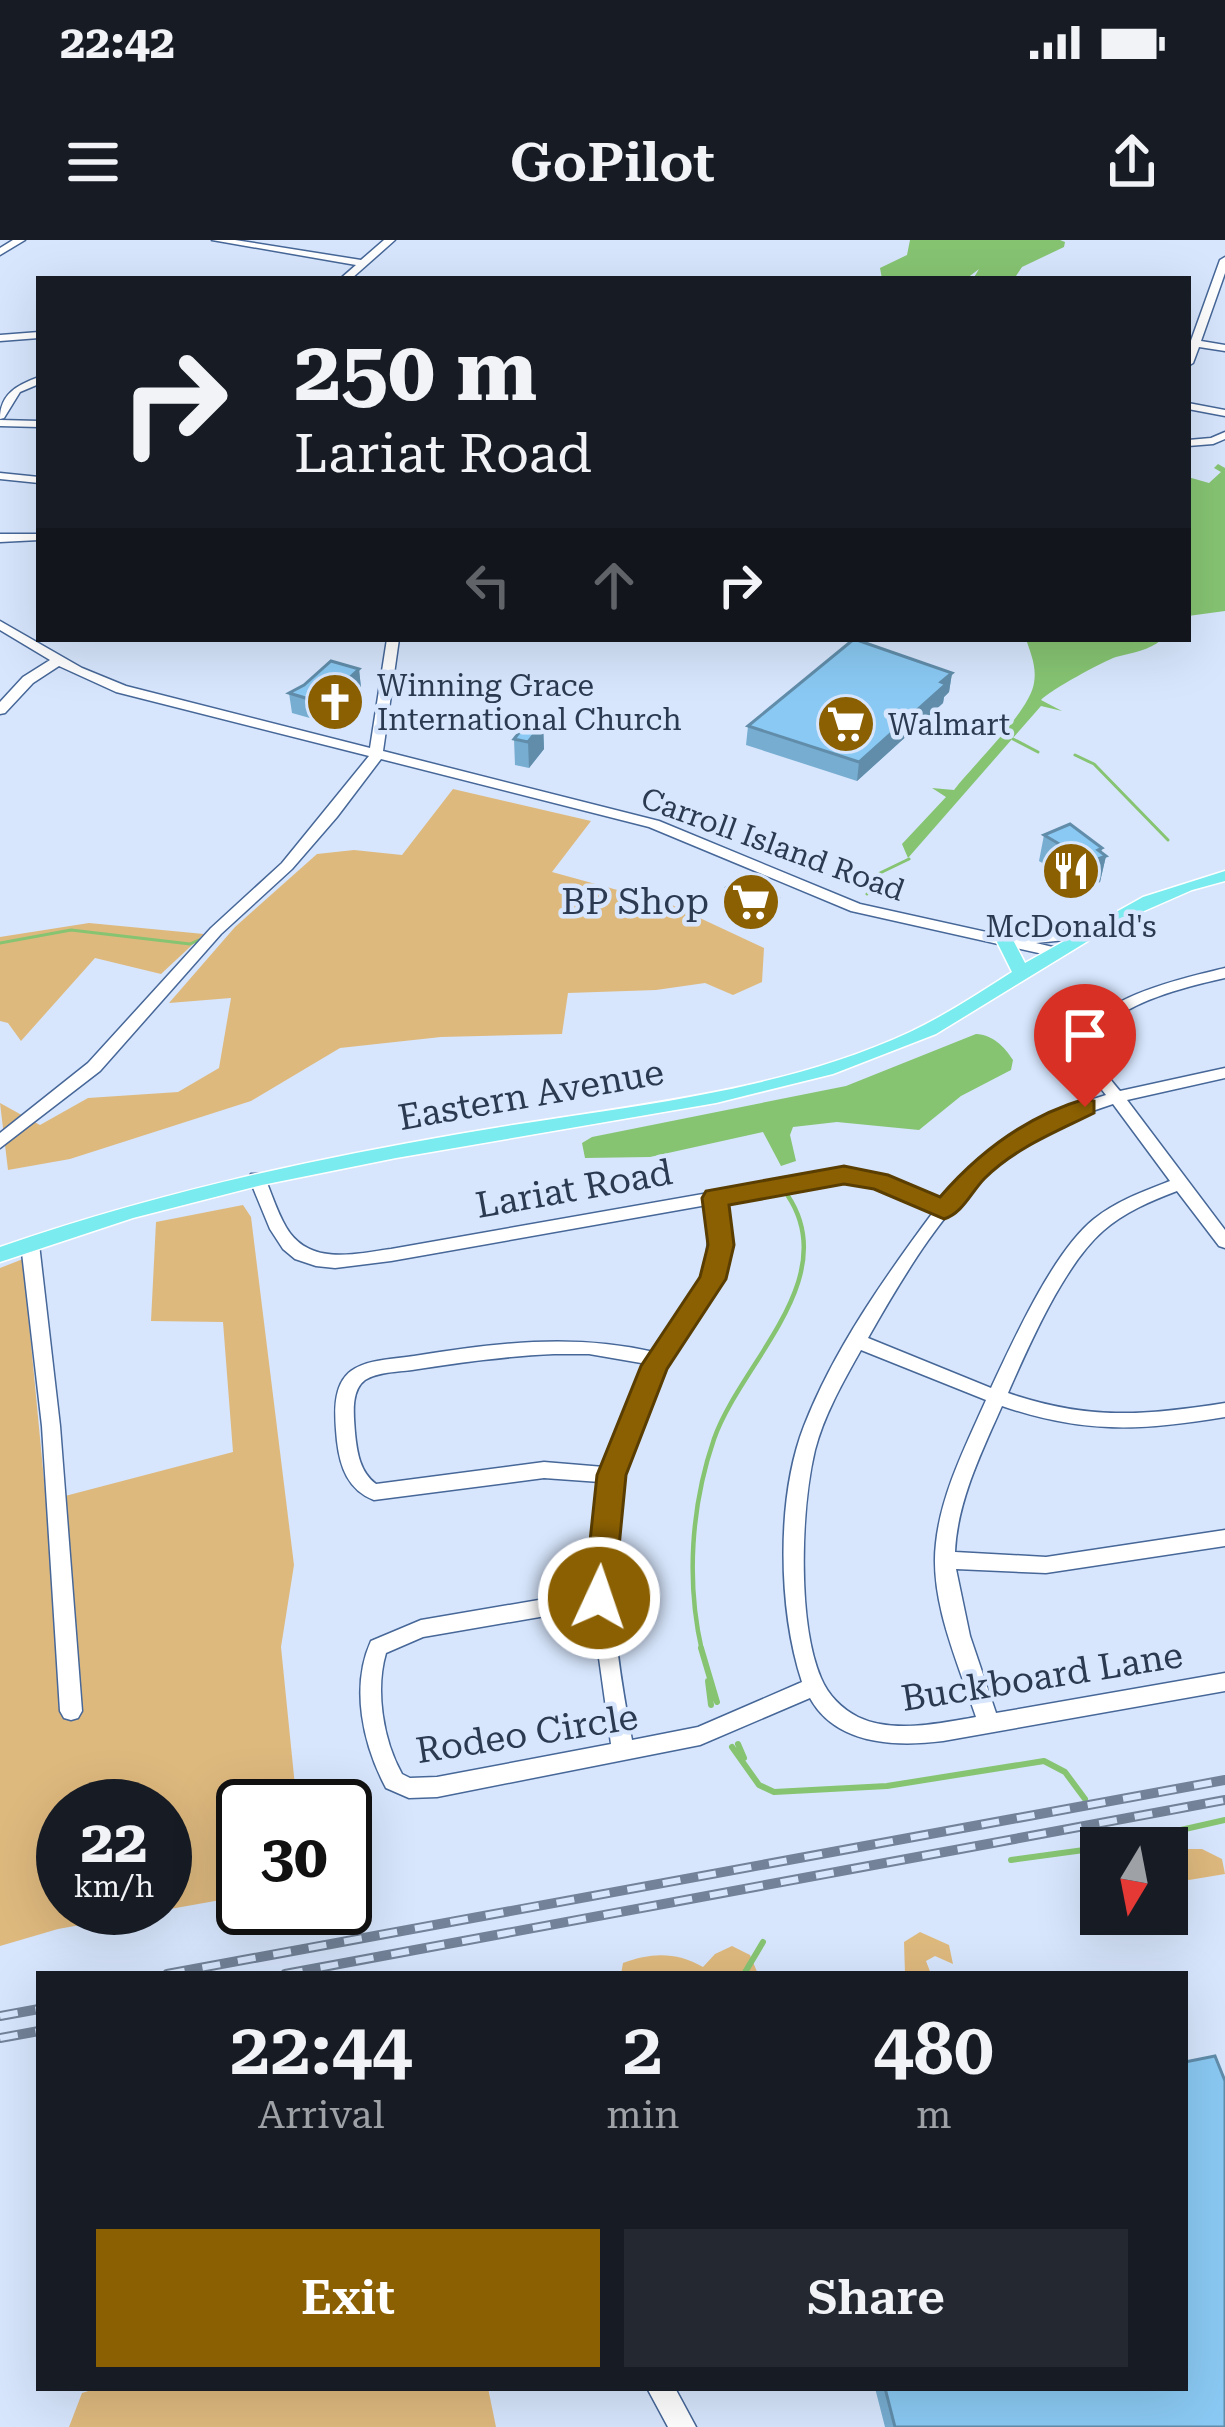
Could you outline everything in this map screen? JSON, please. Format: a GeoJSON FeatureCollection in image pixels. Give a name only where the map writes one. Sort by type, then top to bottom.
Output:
{"type":"FeatureCollection","features":[{"type":"Feature","properties":{"kind":"main road","name":"Eastern Avenue"},"geometry":{"type":"LineString","coordinates":[[0,1255],[257,1178],[801,1077],[925,1032],[1084,933],[1177,889],[1225,876]]}},
{"type":"Feature","properties":{"kind":"main road"},"geometry":{"type":"LineString","coordinates":[[1006,942],[1020,971]]}},
{"type":"Feature","properties":{"kind":"street"},"geometry":{"type":"LineString","coordinates":[[0,252],[20,240]]}},
{"type":"Feature","properties":{"kind":"street"},"geometry":{"type":"LineString","coordinates":[[217,240],[366,261]]}},
{"type":"Feature","properties":{"kind":"street"},"geometry":{"type":"LineString","coordinates":[[348,276],[391,240]]}},
{"type":"Feature","properties":{"kind":"street"},"geometry":{"type":"LineString","coordinates":[[1191,358],[1225,260]]}},
{"type":"Feature","properties":{"kind":"street"},"geometry":{"type":"LineString","coordinates":[[1191,314],[1206,317]]}},
{"type":"Feature","properties":{"kind":"street"},"geometry":{"type":"LineString","coordinates":[[0,338],[36,335]]}},
{"type":"Feature","properties":{"kind":"street"},"geometry":{"type":"LineString","coordinates":[[1198,344],[1225,348]]}},
{"type":"Feature","properties":{"kind":"street"},"geometry":{"type":"LineString","coordinates":[[36,381],[16,390],[0,420],[36,424]]}},
{"type":"Feature","properties":{"kind":"street"},"geometry":{"type":"LineString","coordinates":[[1191,407],[1225,413]]}},
{"type":"Feature","properties":{"kind":"street"},"geometry":{"type":"LineString","coordinates":[[1191,443],[1225,435]]}},
{"type":"Feature","properties":{"kind":"street"},"geometry":{"type":"LineString","coordinates":[[0,476],[36,480]]}},
{"type":"Feature","properties":{"kind":"street"},"geometry":{"type":"LineString","coordinates":[[0,538],[36,537]]}},
{"type":"Feature","properties":{"kind":"street","name":"Carroll Island Road"},"geometry":{"type":"LineString","coordinates":[[0,625],[58,661],[121,689],[654,824],[856,908],[1052,951]]}},
{"type":"Feature","properties":{"kind":"street"},"geometry":{"type":"LineString","coordinates":[[0,1142],[108,1053],[216,931],[287,866],[376,756],[393,642]]}},
{"type":"Feature","properties":{"kind":"street"},"geometry":{"type":"LineString","coordinates":[[0,710],[28,680],[58,661]]}},
{"type":"Feature","properties":{"kind":"street"},"geometry":{"type":"LineString","coordinates":[[1006,942],[1084,933]]}},
{"type":"Feature","properties":{"kind":"street"},"geometry":{"type":"LineString","coordinates":[[1225,973],[1147,995],[1107,1018],[1088,1036],[1089,1060],[1225,1242]]}},
{"type":"Feature","properties":{"kind":"street"},"geometry":{"type":"LineString","coordinates":[[813,1687],[797,1591],[800,1479],[812,1428],[859,1342],[944,1210],[976,1172],[1009,1145],[1053,1120],[1116,1097],[1225,1072]]}},
{"type":"Feature","properties":{"kind":"street","name":"Lariat Road"},"geometry":{"type":"LineString","coordinates":[[257,1178],[284,1244],[299,1255],[326,1262],[391,1255],[844,1175],[879,1181],[944,1210]]}},
{"type":"Feature","properties":{"kind":"street"},"geometry":{"type":"LineString","coordinates":[[989,1724],[951,1594],[946,1560],[952,1506],[998,1396],[1079,1244],[1104,1219],[1180,1183]]}},
{"type":"Feature","properties":{"kind":"street"},"geometry":{"type":"LineString","coordinates":[[623,1751],[599,1598],[611,1475],[658,1360],[706,1292],[717,1266],[721,1245],[715,1198]]}},
{"type":"Feature","properties":{"kind":"street"},"geometry":{"type":"LineString","coordinates":[[30,1244],[51,1426],[70,1711]]}},
{"type":"Feature","properties":{"kind":"street"},"geometry":{"type":"LineString","coordinates":[[859,1342],[1058,1414],[1108,1422],[1164,1420],[1225,1410]]}},
{"type":"Feature","properties":{"kind":"street"},"geometry":{"type":"LineString","coordinates":[[611,1475],[544,1470],[374,1492],[364,1489],[353,1474],[346,1391],[357,1376],[378,1368],[556,1344],[617,1349],[658,1360]]}},
{"type":"Feature","properties":{"kind":"street"},"geometry":{"type":"LineString","coordinates":[[946,1560],[1046,1565],[1225,1538]]}},
{"type":"Feature","properties":{"kind":"street","name":"Rodeo Circle"},"geometry":{"type":"LineString","coordinates":[[599,1598],[421,1629],[387,1640],[370,1663],[377,1735],[389,1774],[409,1789],[700,1736],[813,1687]]}},
{"type":"Feature","properties":{"kind":"street","name":"Buckboard Lane"},"geometry":{"type":"LineString","coordinates":[[813,1687],[846,1721],[879,1733],[926,1735],[1225,1682]]}},
{"type":"Feature","properties":{"kind":"street"},"geometry":{"type":"LineString","coordinates":[[662,2391],[683,2427]]}},
{"type":"Feature","properties":{"kind":"shaded area"},"geometry":{"type":"Polygon","coordinates":[[[910,240],[1065,242],[1064,247],[1022,267],[1016,276],[975,276],[979,269],[970,276],[881,276],[880,268],[907,255],[910,240]]]}},
{"type":"Feature","properties":{"kind":"shaded area"},"geometry":{"type":"Polygon","coordinates":[[[1218,464],[1225,468],[1225,611],[1191,616],[1191,478],[1209,483],[1221,472],[1214,468],[1218,464]]]}},
{"type":"Feature","properties":{"kind":"shaded area"},"geometry":{"type":"Polygon","coordinates":[[[1027,642],[1158,642],[1100,664],[1041,700],[1062,711],[1041,706],[908,858],[902,844],[946,797],[932,788],[954,790],[1012,723],[1034,683],[1027,642]]]}},
{"type":"Feature","properties":{"kind":"shaded area"},"geometry":{"type":"Polygon","coordinates":[[[453,789],[591,821],[552,872],[672,905],[764,948],[762,982],[733,995],[705,983],[568,993],[562,1034],[441,1037],[340,1048],[251,1101],[70,1159],[8,1170],[0,1103],[40,1125],[88,1098],[178,1092],[219,1068],[231,998],[169,1003],[235,927],[317,854],[354,850],[402,855],[453,789]]]}},
{"type":"Feature","properties":{"kind":"shaded area"},"geometry":{"type":"Polygon","coordinates":[[[89,923],[204,934],[161,974],[95,958],[21,1041],[8,1023],[0,1021],[0,937],[89,923]]]}},
{"type":"Feature","properties":{"kind":"shaded area"},"geometry":{"type":"Polygon","coordinates":[[[976,1034],[1002,1046],[1013,1060],[1011,1070],[961,1096],[919,1130],[837,1122],[793,1127],[790,1135],[796,1161],[781,1166],[763,1132],[650,1157],[585,1158],[582,1143],[592,1137],[846,1086],[976,1034]]]}},
{"type":"Feature","properties":{"kind":"shaded area"},"geometry":{"type":"Polygon","coordinates":[[[243,1205],[251,1217],[294,1565],[281,1647],[294,1779],[216,1779],[216,1901],[192,1905],[192,1779],[36,1779],[38,1935],[0,1946],[0,1268],[23,1259],[46,1501],[233,1452],[223,1322],[151,1321],[156,1222],[243,1205]]]}},
{"type":"Feature","properties":{"kind":"shaded area"},"geometry":{"type":"Polygon","coordinates":[[[1188,1849],[1202,1849],[1222,1859],[1225,1874],[1189,1880],[1188,1849]]]}},
{"type":"Feature","properties":{"kind":"shaded area"},"geometry":{"type":"Polygon","coordinates":[[[920,1932],[949,1945],[953,1964],[935,1956],[926,1961],[930,1971],[905,1971],[904,1942],[920,1932]]]}},
{"type":"Feature","properties":{"kind":"shaded area"},"geometry":{"type":"Polygon","coordinates":[[[732,1946],[750,1955],[757,1971],[622,1971],[623,1963],[654,1955],[684,1958],[703,1967],[732,1946]]]}},
{"type":"Feature","properties":{"kind":"shaded area"},"geometry":{"type":"Polygon","coordinates":[[[489,2391],[496,2427],[69,2427],[82,2393],[489,2391]]]}},
{"type":"Feature","properties":{"kind":"building","name":"Walmart"},"geometry":{"type":"Polygon","coordinates":[[[850,642],[952,673],[941,682],[946,684],[859,762],[748,726],[850,642]]]}},
{"type":"Feature","properties":{"kind":"building"},"geometry":{"type":"Polygon","coordinates":[[[331,661],[359,669],[322,703],[289,693],[304,685],[331,661]]]}},
{"type":"Feature","properties":{"kind":"building"},"geometry":{"type":"Polygon","coordinates":[[[529,720],[543,723],[528,742],[514,739],[529,720]]]}},
{"type":"Feature","properties":{"kind":"building"},"geometry":{"type":"Polygon","coordinates":[[[1070,824],[1106,856],[1090,862],[1044,835],[1070,824]]]}},
{"type":"Feature","properties":{"kind":"building"},"geometry":{"type":"Polygon","coordinates":[[[736,879],[778,898],[768,906],[727,887],[736,879]]]}},
{"type":"Feature","properties":{"kind":"building"},"geometry":{"type":"Polygon","coordinates":[[[1215,2056],[1225,2081],[1225,2427],[895,2427],[886,2391],[1188,2391],[1188,2061],[1215,2056]]]}},
{"type":"Feature","properties":{"kind":"waterway"},"geometry":{"type":"LineString","coordinates":[[1013,739],[1038,752]]}},
{"type":"Feature","properties":{"kind":"waterway"},"geometry":{"type":"LineString","coordinates":[[1075,755],[1094,764],[1168,840]]}},
{"type":"Feature","properties":{"kind":"waterway"},"geometry":{"type":"LineString","coordinates":[[867,894],[880,873],[909,859]]}},
{"type":"Feature","properties":{"kind":"waterway"},"geometry":{"type":"LineString","coordinates":[[0,943],[71,930],[190,944],[199,940]]}},
{"type":"Feature","properties":{"kind":"waterway"},"geometry":{"type":"LineString","coordinates":[[702,1651],[693,1571],[700,1491],[727,1410],[796,1290],[803,1258],[802,1227],[788,1196]]}},
{"type":"Feature","properties":{"kind":"waterway"},"geometry":{"type":"LineString","coordinates":[[701,1648],[717,1702]]}},
{"type":"Feature","properties":{"kind":"waterway"},"geometry":{"type":"LineString","coordinates":[[708,1681],[711,1705]]}},
{"type":"Feature","properties":{"kind":"waterway"},"geometry":{"type":"LineString","coordinates":[[738,1744],[744,1758]]}},
{"type":"Feature","properties":{"kind":"waterway"},"geometry":{"type":"LineString","coordinates":[[732,1747],[759,1785],[774,1792],[887,1786],[1044,1761],[1065,1772],[1085,1799]]}},
{"type":"Feature","properties":{"kind":"waterway"},"geometry":{"type":"LineString","coordinates":[[1011,1860],[1106,1847],[1225,1820]]}},
{"type":"Feature","properties":{"kind":"waterway"},"geometry":{"type":"LineString","coordinates":[[746,1971],[763,1942]]}},
{"type":"Feature","properties":{"kind":"railway"},"geometry":{"type":"LineString","coordinates":[[183,1971],[1225,1780]]}},
{"type":"Feature","properties":{"kind":"railway"},"geometry":{"type":"LineString","coordinates":[[301,1971],[1225,1800]]}},
{"type":"Feature","properties":{"kind":"railway"},"geometry":{"type":"LineString","coordinates":[[0,2016],[36,2010]]}},
{"type":"Feature","properties":{"kind":"railway"},"geometry":{"type":"LineString","coordinates":[[0,2038],[36,2032]]}},
{"type":"Feature","properties":{"kind":"place","name":"Winning Grace International Church"},"geometry":{"type":"Point","coordinates":[335,702]}},
{"type":"Feature","properties":{"kind":"place","name":"Walmart"},"geometry":{"type":"Point","coordinates":[846,724]}},
{"type":"Feature","properties":{"kind":"place","name":"McDonald's"},"geometry":{"type":"Point","coordinates":[1071,871]}},
{"type":"Feature","properties":{"kind":"place","name":"BP Shop"},"geometry":{"type":"Point","coordinates":[751,902]}},
{"type":"Feature","properties":{"kind":"route"},"geometry":{"type":"LineString","coordinates":[[599,1598],[611,1475],[655,1366],[713,1279],[721,1245],[715,1198],[844,1175],[879,1181],[944,1210],[976,1172],[1009,1145],[1085,1107]]}}]}
